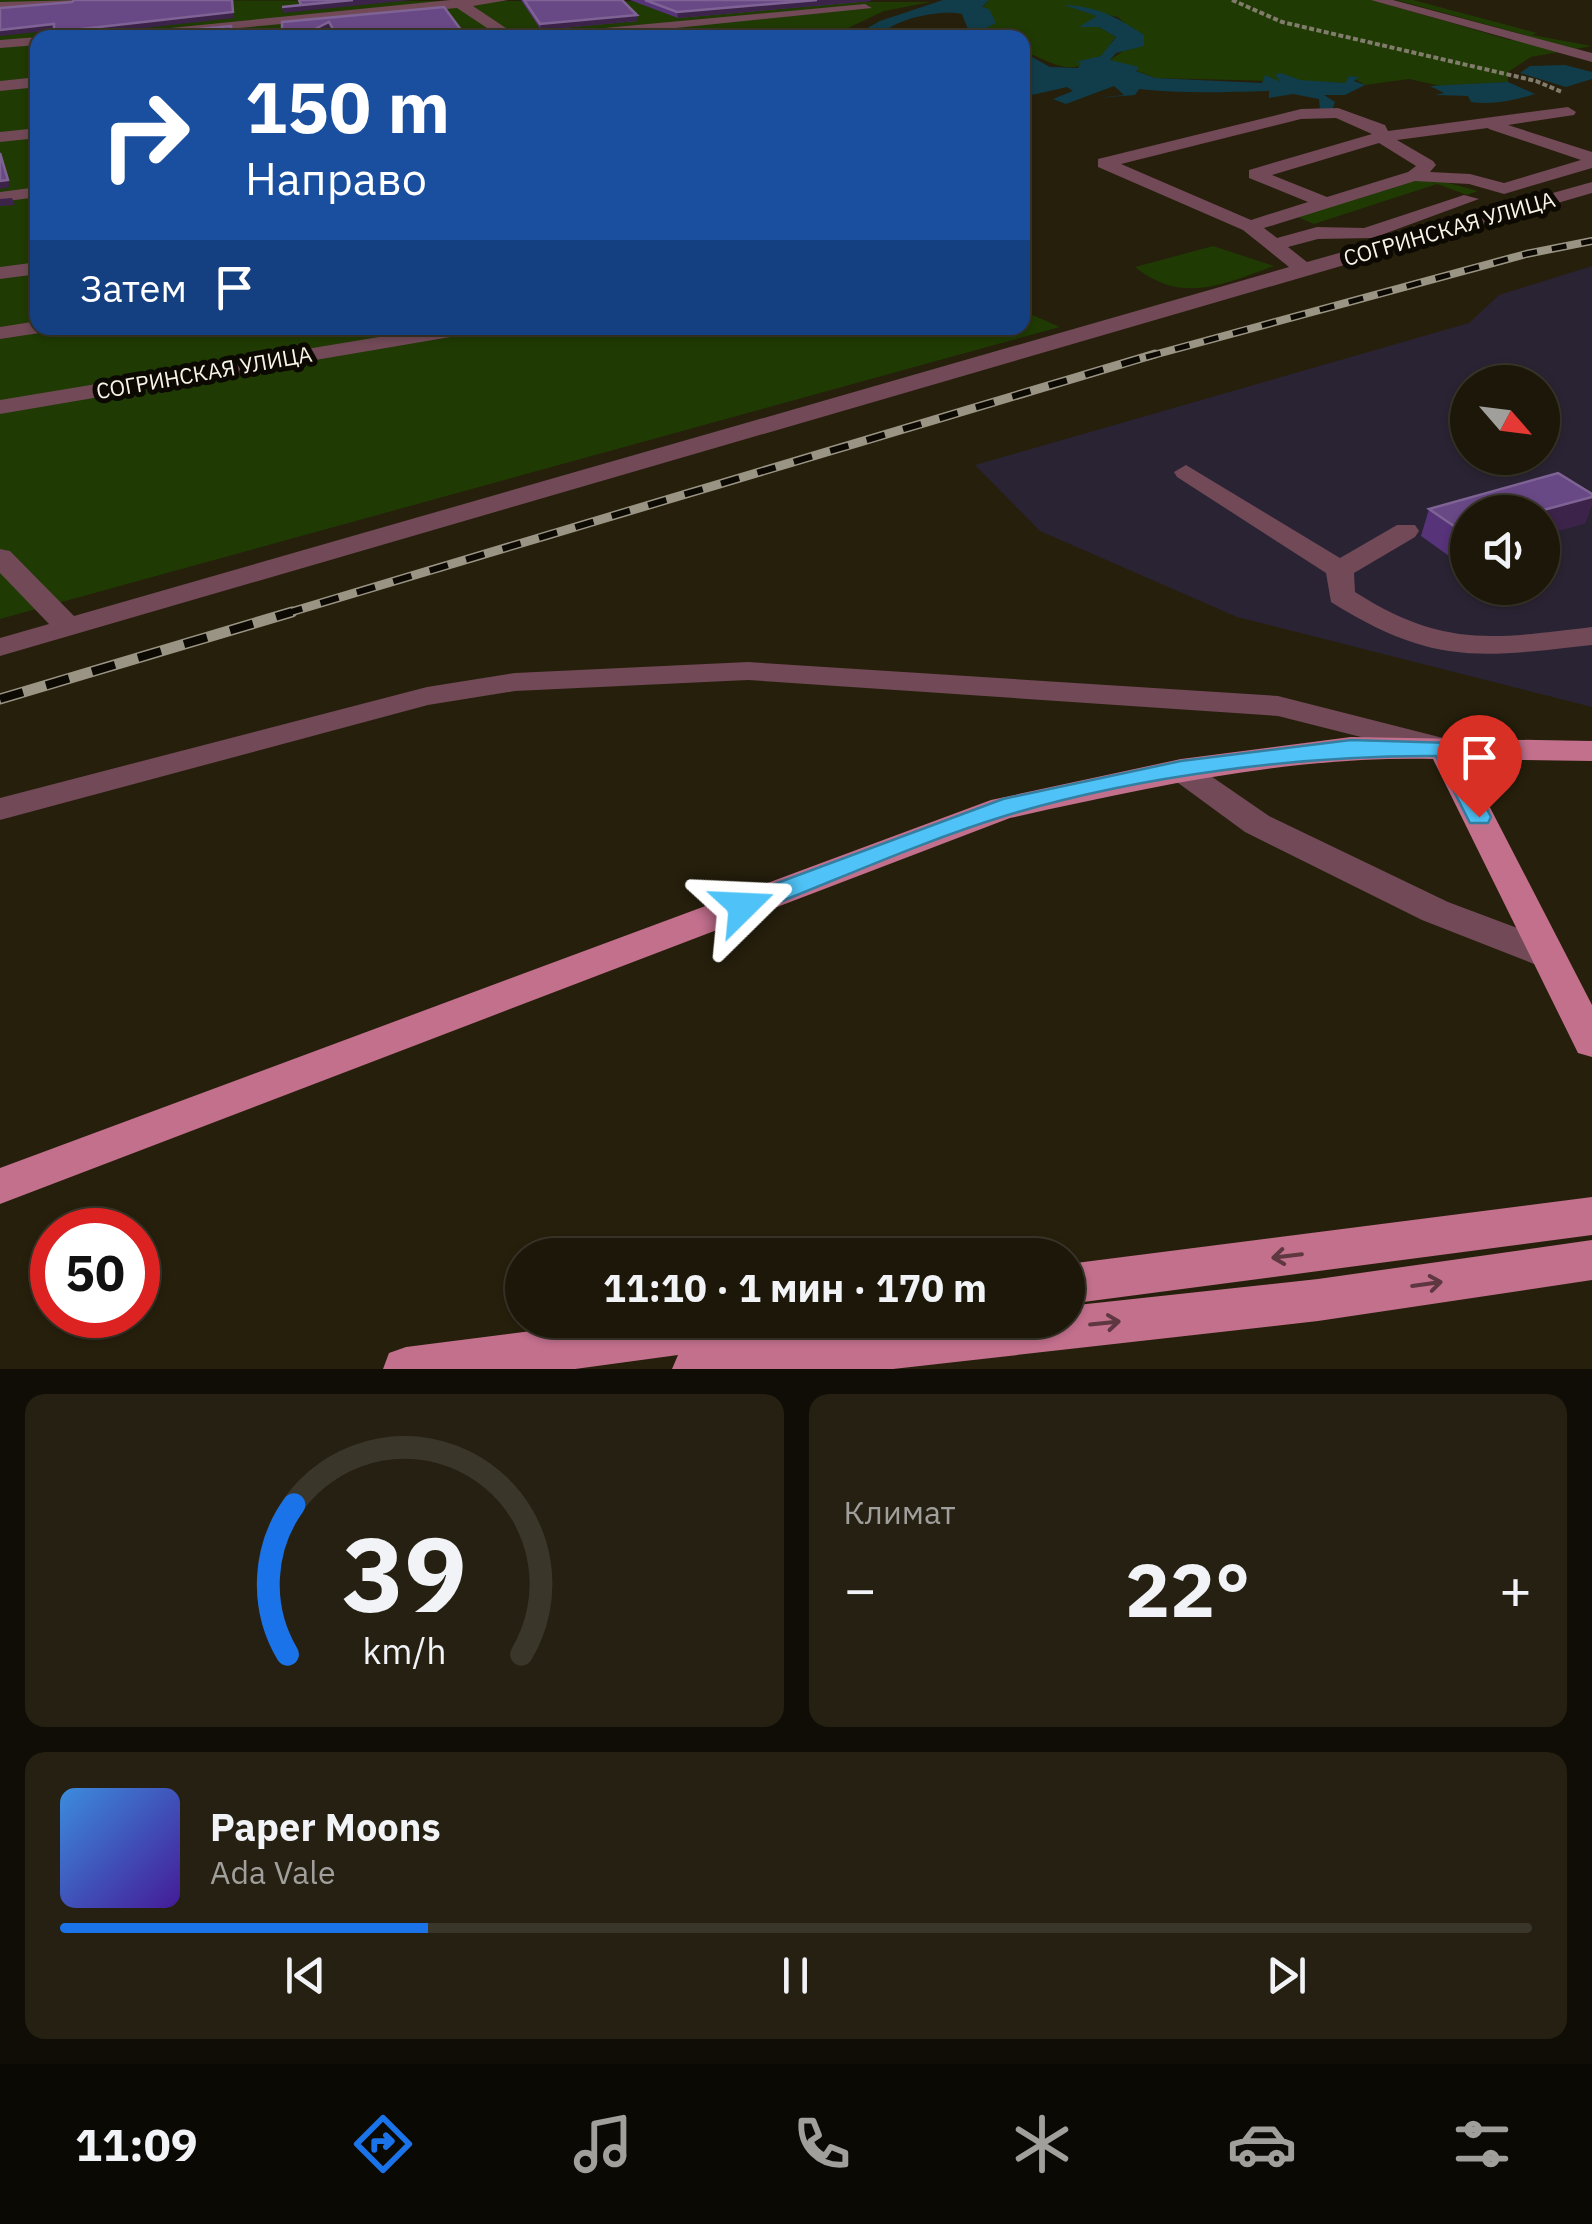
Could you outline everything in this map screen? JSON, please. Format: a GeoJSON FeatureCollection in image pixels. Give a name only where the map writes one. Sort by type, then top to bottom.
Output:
{"type":"FeatureCollection","features":[{"type":"Feature","properties":{"kind":"main road"},"geometry":{"type":"LineString","coordinates":[[0,1186],[1003,808],[1181,770],[1351,748],[1592,750]]}},
{"type":"Feature","properties":{"kind":"main road"},"geometry":{"type":"LineString","coordinates":[[1444,749],[1592,1042]]}},
{"type":"Feature","properties":{"kind":"main road"},"geometry":{"type":"LineString","coordinates":[[1085,1282],[1592,1216]]}},
{"type":"Feature","properties":{"kind":"main road"},"geometry":{"type":"LineString","coordinates":[[695,1369],[1318,1300],[1592,1260]]}},
{"type":"Feature","properties":{"kind":"main road"},"geometry":{"type":"LineString","coordinates":[[406,1369],[645,1338]]}},
{"type":"Feature","properties":{"kind":"street"},"geometry":{"type":"LineString","coordinates":[[0,6],[73,0]]}},
{"type":"Feature","properties":{"kind":"street"},"geometry":{"type":"LineString","coordinates":[[161,30],[500,0]]}},
{"type":"Feature","properties":{"kind":"street"},"geometry":{"type":"LineString","coordinates":[[615,30],[865,8],[850,0]]}},
{"type":"Feature","properties":{"kind":"street"},"geometry":{"type":"LineString","coordinates":[[1378,0],[1592,58]]}},
{"type":"Feature","properties":{"kind":"street"},"geometry":{"type":"LineString","coordinates":[[457,2],[500,30]]}},
{"type":"Feature","properties":{"kind":"street"},"geometry":{"type":"LineString","coordinates":[[0,44],[30,42]]}},
{"type":"Feature","properties":{"kind":"street"},"geometry":{"type":"LineString","coordinates":[[0,86],[30,83]]}},
{"type":"Feature","properties":{"kind":"street"},"geometry":{"type":"LineString","coordinates":[[1305,270],[1250,226],[1104,163],[1301,114],[1338,112],[1379,128],[1381,137],[1427,165],[1414,176]]}},
{"type":"Feature","properties":{"kind":"street"},"geometry":{"type":"LineString","coordinates":[[1326,203],[1255,174],[1381,137],[1568,112]]}},
{"type":"Feature","properties":{"kind":"street"},"geometry":{"type":"LineString","coordinates":[[1484,123],[1592,160]]}},
{"type":"Feature","properties":{"kind":"street"},"geometry":{"type":"LineString","coordinates":[[0,136],[30,134]]}},
{"type":"Feature","properties":{"kind":"street"},"geometry":{"type":"LineString","coordinates":[[1250,226],[1414,176],[1470,179],[1504,189],[1592,160]]}},
{"type":"Feature","properties":{"kind":"street","name":"СОГРИНСКАЯ УЛИЦА"},"geometry":{"type":"LineString","coordinates":[[0,647],[1592,187]]}},
{"type":"Feature","properties":{"kind":"street"},"geometry":{"type":"LineString","coordinates":[[0,196],[30,193]]}},
{"type":"Feature","properties":{"kind":"street"},"geometry":{"type":"LineString","coordinates":[[1274,245],[1317,232],[1366,234],[1470,198]]}},
{"type":"Feature","properties":{"kind":"street"},"geometry":{"type":"LineString","coordinates":[[0,273],[30,269]]}},
{"type":"Feature","properties":{"kind":"street"},"geometry":{"type":"LineString","coordinates":[[0,333],[30,328]]}},
{"type":"Feature","properties":{"kind":"street"},"geometry":{"type":"LineString","coordinates":[[1030,328],[1058,340]]}},
{"type":"Feature","properties":{"kind":"street","name":"СОГРИНСКАЯ УЛИЦА"},"geometry":{"type":"LineString","coordinates":[[0,406],[426,335]]}},
{"type":"Feature","properties":{"kind":"street"},"geometry":{"type":"LineString","coordinates":[[1186,472],[1340,570]]}},
{"type":"Feature","properties":{"kind":"street"},"geometry":{"type":"LineString","coordinates":[[1340,570],[1406,531]]}},
{"type":"Feature","properties":{"kind":"street"},"geometry":{"type":"LineString","coordinates":[[0,557],[68,627]]}},
{"type":"Feature","properties":{"kind":"street"},"geometry":{"type":"LineString","coordinates":[[1340,570],[1341,596],[1394,629],[1450,644],[1508,645],[1592,636]]}},
{"type":"Feature","properties":{"kind":"street"},"geometry":{"type":"LineString","coordinates":[[0,809],[427,696],[515,682],[748,671],[1278,706],[1444,749]]}},
{"type":"Feature","properties":{"kind":"street"},"geometry":{"type":"LineString","coordinates":[[1181,770],[1257,824],[1435,911],[1548,954]]}},
{"type":"Feature","properties":{"kind":"path"},"geometry":{"type":"LineString","coordinates":[[1232,0],[1282,22],[1519,77],[1565,94]]}},
{"type":"Feature","properties":{"kind":"shaded area"},"geometry":{"type":"Polygon","coordinates":[[[1592,266],[1592,707],[1237,617],[1040,531],[975,465],[1469,323],[1499,295],[1592,266]]]}},
{"type":"Feature","properties":{"kind":"green space"},"geometry":{"type":"Polygon","coordinates":[[[0,0],[931,2],[884,11],[844,30],[30,30],[30,335],[1030,335],[1030,314],[1060,327],[0,619],[0,0]]]}},
{"type":"Feature","properties":{"kind":"green space"},"geometry":{"type":"Polygon","coordinates":[[[989,0],[1372,0],[1510,40],[1525,35],[1396,0],[1413,0],[1537,33],[1532,35],[1592,46],[1531,57],[1508,72],[1508,82],[1445,87],[1409,79],[1365,85],[1350,76],[1345,83],[1155,78],[1110,60],[1141,39],[1118,17],[1071,7],[1098,16],[1080,27],[1099,27],[1116,37],[1105,53],[1091,62],[1070,67],[1030,55],[1030,30],[983,30],[982,8],[989,0]]]}},
{"type":"Feature","properties":{"kind":"green space"},"geometry":{"type":"Polygon","coordinates":[[[1415,179],[1478,191],[1467,195],[1437,184],[1314,224],[1295,216],[1415,179]]]}},
{"type":"Feature","properties":{"kind":"green space"},"geometry":{"type":"Polygon","coordinates":[[[1213,246],[1274,266],[1220,284],[1186,288],[1152,279],[1135,267],[1213,246]]]}},
{"type":"Feature","properties":{"kind":"water"},"geometry":{"type":"Polygon","coordinates":[[[943,0],[989,0],[982,7],[989,9],[996,23],[985,30],[968,30],[962,14],[942,13],[905,20],[886,30],[864,30],[943,0]]]}},
{"type":"Feature","properties":{"kind":"water"},"geometry":{"type":"Polygon","coordinates":[[[1064,5],[1100,11],[1144,35],[1144,46],[1116,53],[1110,60],[1139,67],[1136,71],[1155,78],[1262,83],[1265,75],[1281,82],[1275,75],[1281,73],[1300,80],[1345,83],[1349,76],[1359,77],[1354,81],[1365,85],[1345,95],[1324,95],[1335,102],[1332,110],[1320,110],[1319,99],[1293,94],[1269,98],[1269,91],[1139,89],[1135,95],[1097,98],[1124,95],[1114,86],[1066,104],[1053,99],[1073,91],[1067,87],[1030,95],[1030,56],[1050,67],[1078,68],[1081,63],[1075,62],[1101,56],[1116,37],[1099,27],[1079,27],[1097,16],[1064,5]]]}},
{"type":"Feature","properties":{"kind":"water"},"geometry":{"type":"Polygon","coordinates":[[[1565,65],[1592,72],[1592,79],[1566,87],[1520,73],[1530,66],[1565,65]]]}},
{"type":"Feature","properties":{"kind":"water"},"geometry":{"type":"Polygon","coordinates":[[[1508,82],[1535,94],[1479,103],[1471,102],[1468,96],[1435,95],[1444,93],[1430,86],[1508,82]]]}},
{"type":"Feature","properties":{"kind":"building"},"geometry":{"type":"Polygon","coordinates":[[[232,0],[233,12],[72,30],[54,30],[54,24],[0,30],[0,8],[72,2],[232,0]]]}},
{"type":"Feature","properties":{"kind":"building"},"geometry":{"type":"Polygon","coordinates":[[[299,0],[353,0],[282,7],[301,5],[299,0]]]}},
{"type":"Feature","properties":{"kind":"building"},"geometry":{"type":"Polygon","coordinates":[[[524,0],[622,0],[637,15],[540,24],[524,0]]]}},
{"type":"Feature","properties":{"kind":"building"},"geometry":{"type":"Polygon","coordinates":[[[645,0],[817,0],[677,12],[645,0]]]}},
{"type":"Feature","properties":{"kind":"building"},"geometry":{"type":"Polygon","coordinates":[[[444,7],[461,30],[334,30],[329,22],[313,30],[282,30],[282,22],[444,7]]]}},
{"type":"Feature","properties":{"kind":"building"},"geometry":{"type":"Polygon","coordinates":[[[231,26],[231,30],[188,30],[231,26]]]}},
{"type":"Feature","properties":{"kind":"building"},"geometry":{"type":"Polygon","coordinates":[[[0,153],[8,180],[0,181],[0,153]]]}},
{"type":"Feature","properties":{"kind":"building"},"geometry":{"type":"Polygon","coordinates":[[[1560,474],[1592,497],[1560,506],[1560,495],[1479,495],[1560,474]]]}},
{"type":"Feature","properties":{"kind":"building"},"geometry":{"type":"Polygon","coordinates":[[[1450,503],[1450,523],[1429,509],[1450,503]]]}},
{"type":"Feature","properties":{"kind":"railway"},"geometry":{"type":"LineString","coordinates":[[1146,357],[1526,254],[1592,241]]}},
{"type":"Feature","properties":{"kind":"railway"},"geometry":{"type":"LineString","coordinates":[[284,614],[1155,354]]}},
{"type":"Feature","properties":{"kind":"railway"},"geometry":{"type":"LineString","coordinates":[[0,699],[292,612]]}},
{"type":"Feature","properties":{"kind":"route"},"geometry":{"type":"LineString","coordinates":[[743,906],[1003,808],[1181,770],[1351,748],[1444,749],[1479,817]]}}]}
